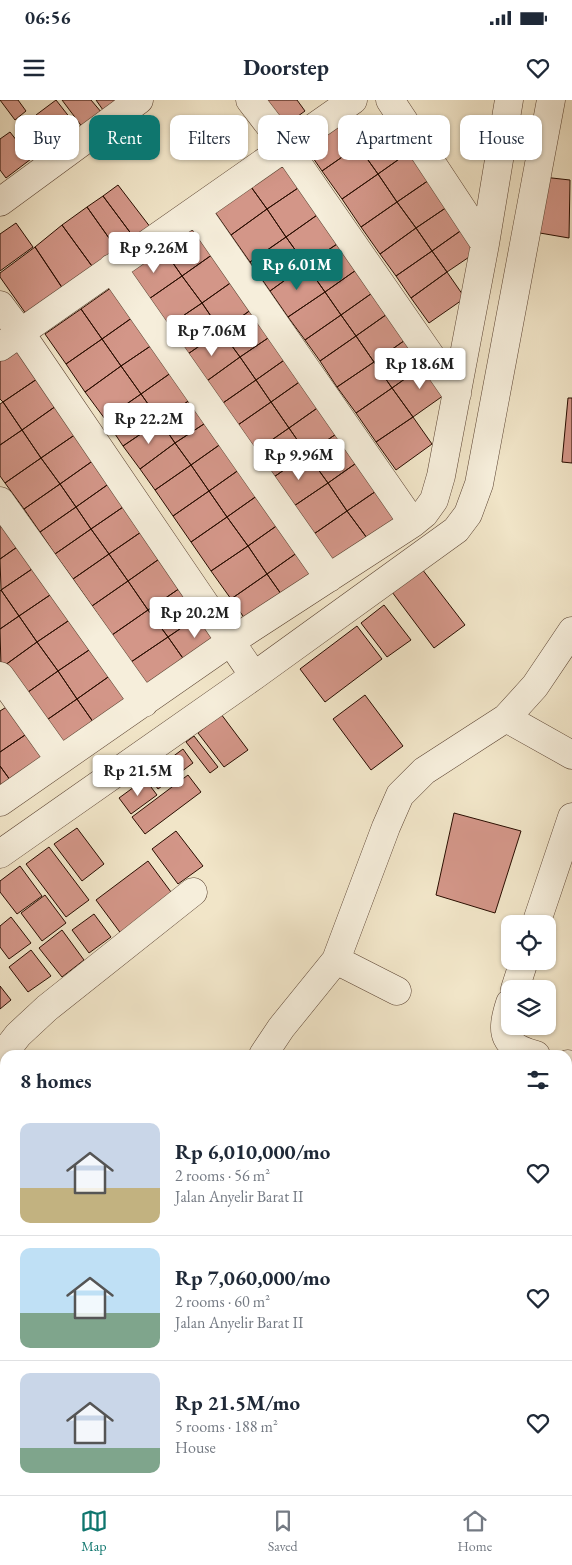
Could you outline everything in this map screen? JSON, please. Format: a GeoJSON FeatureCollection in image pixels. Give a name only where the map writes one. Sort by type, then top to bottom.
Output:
{"type":"FeatureCollection","features":[{"type":"Feature","properties":{"kind":"street"},"geometry":{"type":"LineString","coordinates":[[0,202],[139,100]]}},
{"type":"Feature","properties":{"kind":"street"},"geometry":{"type":"LineString","coordinates":[[250,100],[261,115]]}},
{"type":"Feature","properties":{"kind":"street"},"geometry":{"type":"LineString","coordinates":[[328,118],[353,100]]}},
{"type":"Feature","properties":{"kind":"street"},"geometry":{"type":"LineString","coordinates":[[390,100],[485,244]]}},
{"type":"Feature","properties":{"kind":"street"},"geometry":{"type":"LineString","coordinates":[[0,802],[230,642],[414,523],[424,514],[434,500],[441,476],[485,244],[509,100]]}},
{"type":"Feature","properties":{"kind":"street"},"geometry":{"type":"LineString","coordinates":[[0,854],[254,676],[456,530],[468,514],[479,484],[551,100]]}},
{"type":"Feature","properties":{"kind":"street"},"geometry":{"type":"LineString","coordinates":[[10,339],[267,160]]}},
{"type":"Feature","properties":{"kind":"street"},"geometry":{"type":"LineString","coordinates":[[295,160],[457,394]]}},
{"type":"Feature","properties":{"kind":"street"},"geometry":{"type":"LineString","coordinates":[[196,210],[414,523]]}},
{"type":"Feature","properties":{"kind":"street"},"geometry":{"type":"LineString","coordinates":[[112,268],[329,578]]}},
{"type":"Feature","properties":{"kind":"street"},"geometry":{"type":"LineString","coordinates":[[0,305],[10,339],[254,676]]}},
{"type":"Feature","properties":{"kind":"street"},"geometry":{"type":"LineString","coordinates":[[0,501],[144,703]]}},
{"type":"Feature","properties":{"kind":"street"},"geometry":{"type":"LineString","coordinates":[[267,1050],[281,1028],[336,960],[386,827],[400,796],[424,771],[506,718],[535,686],[572,631]]}},
{"type":"Feature","properties":{"kind":"street"},"geometry":{"type":"LineString","coordinates":[[0,676],[60,760]]}},
{"type":"Feature","properties":{"kind":"street"},"geometry":{"type":"LineString","coordinates":[[506,718],[572,754]]}},
{"type":"Feature","properties":{"kind":"street"},"geometry":{"type":"LineString","coordinates":[[539,915],[572,817]]}},
{"type":"Feature","properties":{"kind":"street"},"geometry":{"type":"LineString","coordinates":[[6,1050],[18,1035],[47,1008],[193,892]]}},
{"type":"Feature","properties":{"kind":"street"},"geometry":{"type":"LineString","coordinates":[[336,960],[397,991]]}},
{"type":"Feature","properties":{"kind":"street"},"geometry":{"type":"LineString","coordinates":[[506,1035],[517,1048],[522,1050]]}},
{"type":"Feature","properties":{"kind":"building"},"geometry":{"type":"Polygon","coordinates":[[[0,100],[18,100],[26,111],[21,115],[15,115],[15,120],[0,100]]]}},
{"type":"Feature","properties":{"kind":"building"},"geometry":{"type":"Polygon","coordinates":[[[56,100],[68,115],[36,115],[56,100]]]}},
{"type":"Feature","properties":{"kind":"building"},"geometry":{"type":"Polygon","coordinates":[[[62,100],[91,100],[102,113],[99,115],[89,115],[89,123],[83,128],[79,123],[79,115],[73,115],[62,100]]]}},
{"type":"Feature","properties":{"kind":"building"},"geometry":{"type":"Polygon","coordinates":[[[96,100],[116,100],[103,110],[96,100]]]}},
{"type":"Feature","properties":{"kind":"building"},"geometry":{"type":"Polygon","coordinates":[[[267,100],[297,100],[305,111],[300,115],[276,115],[267,100]]]}},
{"type":"Feature","properties":{"kind":"building"},"geometry":{"type":"Polygon","coordinates":[[[337,119],[338,120],[338,160],[322,171],[314,160],[328,160],[328,125],[337,119]]]}},
{"type":"Feature","properties":{"kind":"building"},"geometry":{"type":"Polygon","coordinates":[[[10,132],[15,138],[15,160],[30,160],[6,178],[0,170],[0,139],[10,132]]]}},
{"type":"Feature","properties":{"kind":"building"},"geometry":{"type":"Polygon","coordinates":[[[274,160],[283,160],[301,186],[267,209],[246,180],[274,160]]]}},
{"type":"Feature","properties":{"kind":"building"},"geometry":{"type":"Polygon","coordinates":[[[338,160],[368,160],[378,174],[342,199],[322,171],[338,160]]]}},
{"type":"Feature","properties":{"kind":"building"},"geometry":{"type":"Polygon","coordinates":[[[368,160],[398,160],[378,174],[368,160]]]}},
{"type":"Feature","properties":{"kind":"building"},"geometry":{"type":"Polygon","coordinates":[[[398,160],[419,160],[432,178],[397,202],[378,174],[398,160]]]}},
{"type":"Feature","properties":{"kind":"building"},"geometry":{"type":"Polygon","coordinates":[[[378,174],[397,202],[361,227],[342,199],[378,174]]]}},
{"type":"Feature","properties":{"kind":"building"},"geometry":{"type":"Polygon","coordinates":[[[543,177],[570,180],[569,238],[534,232],[543,177]]]}},
{"type":"Feature","properties":{"kind":"building"},"geometry":{"type":"Polygon","coordinates":[[[432,178],[450,205],[416,228],[397,202],[432,178]]]}},
{"type":"Feature","properties":{"kind":"building"},"geometry":{"type":"Polygon","coordinates":[[[246,180],[267,209],[231,235],[210,205],[246,180]]]}},
{"type":"Feature","properties":{"kind":"building"},"geometry":{"type":"Polygon","coordinates":[[[118,185],[154,232],[138,243],[103,196],[118,185]]]}},
{"type":"Feature","properties":{"kind":"building"},"geometry":{"type":"Polygon","coordinates":[[[301,186],[320,213],[286,237],[267,209],[301,186]]]}},
{"type":"Feature","properties":{"kind":"building"},"geometry":{"type":"Polygon","coordinates":[[[103,196],[138,243],[121,255],[87,207],[103,196]]]}},
{"type":"Feature","properties":{"kind":"building"},"geometry":{"type":"Polygon","coordinates":[[[397,202],[416,228],[380,254],[361,227],[397,202]]]}},
{"type":"Feature","properties":{"kind":"building"},"geometry":{"type":"Polygon","coordinates":[[[450,205],[466,227],[432,251],[416,228],[450,205]]]}},
{"type":"Feature","properties":{"kind":"building"},"geometry":{"type":"Polygon","coordinates":[[[87,207],[121,255],[97,273],[62,225],[87,207]]]}},
{"type":"Feature","properties":{"kind":"building"},"geometry":{"type":"Polygon","coordinates":[[[267,209],[286,237],[250,262],[231,235],[267,209]]]}},
{"type":"Feature","properties":{"kind":"building"},"geometry":{"type":"Polygon","coordinates":[[[320,213],[340,242],[306,265],[286,237],[320,213]]]}},
{"type":"Feature","properties":{"kind":"building"},"geometry":{"type":"Polygon","coordinates":[[[196,222],[216,252],[182,276],[161,246],[196,222]]]}},
{"type":"Feature","properties":{"kind":"building"},"geometry":{"type":"Polygon","coordinates":[[[16,223],[33,247],[0,271],[0,234],[16,223]]]}},
{"type":"Feature","properties":{"kind":"building"},"geometry":{"type":"Polygon","coordinates":[[[62,225],[97,273],[67,295],[35,247],[62,225]]]}},
{"type":"Feature","properties":{"kind":"building"},"geometry":{"type":"Polygon","coordinates":[[[466,227],[481,249],[447,272],[432,251],[466,227]]]}},
{"type":"Feature","properties":{"kind":"building"},"geometry":{"type":"Polygon","coordinates":[[[416,228],[432,251],[396,276],[380,254],[416,228]]]}},
{"type":"Feature","properties":{"kind":"building"},"geometry":{"type":"Polygon","coordinates":[[[286,237],[306,265],[270,291],[250,262],[286,237]]]}},
{"type":"Feature","properties":{"kind":"building"},"geometry":{"type":"Polygon","coordinates":[[[340,242],[359,268],[325,292],[306,265],[340,242]]]}},
{"type":"Feature","properties":{"kind":"building"},"geometry":{"type":"Polygon","coordinates":[[[161,246],[182,276],[146,301],[125,271],[161,246]]]}},
{"type":"Feature","properties":{"kind":"building"},"geometry":{"type":"Polygon","coordinates":[[[35,247],[67,295],[31,321],[0,277],[0,273],[35,247]]]}},
{"type":"Feature","properties":{"kind":"building"},"geometry":{"type":"Polygon","coordinates":[[[432,251],[447,272],[411,298],[396,276],[432,251]]]}},
{"type":"Feature","properties":{"kind":"building"},"geometry":{"type":"Polygon","coordinates":[[[216,252],[236,279],[202,303],[182,276],[216,252]]]}},
{"type":"Feature","properties":{"kind":"building"},"geometry":{"type":"Polygon","coordinates":[[[306,265],[325,292],[288,317],[270,291],[306,265]]]}},
{"type":"Feature","properties":{"kind":"building"},"geometry":{"type":"Polygon","coordinates":[[[359,268],[375,291],[341,315],[325,292],[359,268]]]}},
{"type":"Feature","properties":{"kind":"building"},"geometry":{"type":"Polygon","coordinates":[[[447,272],[465,298],[429,323],[411,298],[447,272]]]}},
{"type":"Feature","properties":{"kind":"building"},"geometry":{"type":"Polygon","coordinates":[[[182,276],[202,303],[165,328],[146,301],[182,276]]]}},
{"type":"Feature","properties":{"kind":"building"},"geometry":{"type":"Polygon","coordinates":[[[236,279],[255,307],[221,331],[202,303],[236,279]]]}},
{"type":"Feature","properties":{"kind":"building"},"geometry":{"type":"Polygon","coordinates":[[[115,285],[136,315],[102,339],[81,309],[115,285]]]}},
{"type":"Feature","properties":{"kind":"building"},"geometry":{"type":"Polygon","coordinates":[[[375,291],[390,312],[356,336],[341,315],[375,291]]]}},
{"type":"Feature","properties":{"kind":"building"},"geometry":{"type":"Polygon","coordinates":[[[325,292],[341,315],[305,340],[288,317],[325,292]]]}},
{"type":"Feature","properties":{"kind":"building"},"geometry":{"type":"Polygon","coordinates":[[[202,303],[221,331],[185,356],[165,328],[202,303]]]}},
{"type":"Feature","properties":{"kind":"building"},"geometry":{"type":"Polygon","coordinates":[[[255,307],[274,334],[240,357],[221,331],[255,307]]]}},
{"type":"Feature","properties":{"kind":"building"},"geometry":{"type":"Polygon","coordinates":[[[81,309],[102,339],[66,364],[45,334],[81,309]]]}},
{"type":"Feature","properties":{"kind":"building"},"geometry":{"type":"Polygon","coordinates":[[[390,312],[408,338],[374,362],[356,336],[390,312]]]}},
{"type":"Feature","properties":{"kind":"building"},"geometry":{"type":"Polygon","coordinates":[[[136,315],[155,343],[121,366],[102,339],[136,315]]]}},
{"type":"Feature","properties":{"kind":"building"},"geometry":{"type":"Polygon","coordinates":[[[341,315],[356,336],[320,361],[305,340],[341,315]]]}},
{"type":"Feature","properties":{"kind":"building"},"geometry":{"type":"Polygon","coordinates":[[[221,331],[240,357],[204,383],[185,356],[221,331]]]}},
{"type":"Feature","properties":{"kind":"building"},"geometry":{"type":"Polygon","coordinates":[[[274,334],[290,356],[256,380],[240,357],[274,334]]]}},
{"type":"Feature","properties":{"kind":"building"},"geometry":{"type":"Polygon","coordinates":[[[356,336],[374,362],[337,387],[320,361],[356,336]]]}},
{"type":"Feature","properties":{"kind":"building"},"geometry":{"type":"Polygon","coordinates":[[[408,338],[426,364],[392,388],[374,362],[408,338]]]}},
{"type":"Feature","properties":{"kind":"building"},"geometry":{"type":"Polygon","coordinates":[[[102,339],[121,366],[85,392],[66,364],[102,339]]]}},
{"type":"Feature","properties":{"kind":"building"},"geometry":{"type":"Polygon","coordinates":[[[155,343],[175,370],[141,394],[121,366],[155,343]]]}},
{"type":"Feature","properties":{"kind":"building"},"geometry":{"type":"Polygon","coordinates":[[[16,349],[37,379],[3,402],[0,399],[0,360],[16,349]]]}},
{"type":"Feature","properties":{"kind":"building"},"geometry":{"type":"Polygon","coordinates":[[[290,356],[305,378],[271,402],[256,380],[290,356]]]}},
{"type":"Feature","properties":{"kind":"building"},"geometry":{"type":"Polygon","coordinates":[[[240,357],[256,380],[220,405],[204,383],[240,357]]]}},
{"type":"Feature","properties":{"kind":"building"},"geometry":{"type":"Polygon","coordinates":[[[374,362],[392,388],[356,413],[337,387],[374,362]]]}},
{"type":"Feature","properties":{"kind":"building"},"geometry":{"type":"Polygon","coordinates":[[[426,364],[447,393],[413,417],[392,388],[426,364]]]}},
{"type":"Feature","properties":{"kind":"building"},"geometry":{"type":"Polygon","coordinates":[[[121,366],[141,394],[105,419],[85,392],[121,366]]]}},
{"type":"Feature","properties":{"kind":"building"},"geometry":{"type":"Polygon","coordinates":[[[175,370],[194,397],[160,421],[141,394],[175,370]]]}},
{"type":"Feature","properties":{"kind":"building"},"geometry":{"type":"Polygon","coordinates":[[[305,378],[323,404],[289,428],[271,402],[305,378]]]}},
{"type":"Feature","properties":{"kind":"building"},"geometry":{"type":"Polygon","coordinates":[[[37,379],[56,406],[22,430],[3,402],[37,379]]]}},
{"type":"Feature","properties":{"kind":"building"},"geometry":{"type":"Polygon","coordinates":[[[256,380],[271,402],[235,427],[220,405],[256,380]]]}},
{"type":"Feature","properties":{"kind":"building"},"geometry":{"type":"Polygon","coordinates":[[[392,388],[413,417],[376,442],[356,413],[392,388]]]}},
{"type":"Feature","properties":{"kind":"building"},"geometry":{"type":"Polygon","coordinates":[[[141,394],[160,421],[123,446],[105,419],[141,394]]]}},
{"type":"Feature","properties":{"kind":"building"},"geometry":{"type":"Polygon","coordinates":[[[194,397],[210,420],[175,443],[160,421],[194,397]]]}},
{"type":"Feature","properties":{"kind":"building"},"geometry":{"type":"Polygon","coordinates":[[[568,398],[572,398],[572,463],[562,462],[568,398]]]}},
{"type":"Feature","properties":{"kind":"building"},"geometry":{"type":"Polygon","coordinates":[[[3,402],[22,430],[0,445],[0,404],[3,402]]]}},
{"type":"Feature","properties":{"kind":"building"},"geometry":{"type":"Polygon","coordinates":[[[271,402],[289,428],[253,453],[235,427],[271,402]]]}},
{"type":"Feature","properties":{"kind":"building"},"geometry":{"type":"Polygon","coordinates":[[[323,404],[342,430],[307,454],[289,428],[323,404]]]}},
{"type":"Feature","properties":{"kind":"building"},"geometry":{"type":"Polygon","coordinates":[[[56,406],[76,434],[41,458],[22,430],[56,406]]]}},
{"type":"Feature","properties":{"kind":"building"},"geometry":{"type":"Polygon","coordinates":[[[413,417],[432,444],[396,470],[376,442],[413,417]]]}},
{"type":"Feature","properties":{"kind":"building"},"geometry":{"type":"Polygon","coordinates":[[[210,420],[225,441],[191,465],[175,443],[210,420]]]}},
{"type":"Feature","properties":{"kind":"building"},"geometry":{"type":"Polygon","coordinates":[[[160,421],[175,443],[140,469],[123,446],[160,421]]]}},
{"type":"Feature","properties":{"kind":"building"},"geometry":{"type":"Polygon","coordinates":[[[289,428],[307,454],[271,479],[253,453],[289,428]]]}},
{"type":"Feature","properties":{"kind":"building"},"geometry":{"type":"Polygon","coordinates":[[[22,430],[41,458],[5,483],[0,476],[0,445],[22,430]]]}},
{"type":"Feature","properties":{"kind":"building"},"geometry":{"type":"Polygon","coordinates":[[[342,430],[362,459],[328,483],[307,454],[342,430]]]}},
{"type":"Feature","properties":{"kind":"building"},"geometry":{"type":"Polygon","coordinates":[[[76,434],[94,460],[60,484],[41,458],[76,434]]]}},
{"type":"Feature","properties":{"kind":"building"},"geometry":{"type":"Polygon","coordinates":[[[225,441],[243,467],[209,491],[191,465],[225,441]]]}},
{"type":"Feature","properties":{"kind":"building"},"geometry":{"type":"Polygon","coordinates":[[[175,443],[191,465],[155,490],[140,469],[175,443]]]}},
{"type":"Feature","properties":{"kind":"building"},"geometry":{"type":"Polygon","coordinates":[[[307,454],[328,483],[291,508],[271,479],[307,454]]]}},
{"type":"Feature","properties":{"kind":"building"},"geometry":{"type":"Polygon","coordinates":[[[41,458],[60,484],[24,509],[5,483],[41,458]]]}},
{"type":"Feature","properties":{"kind":"building"},"geometry":{"type":"Polygon","coordinates":[[[362,459],[382,487],[347,511],[328,483],[362,459]]]}},
{"type":"Feature","properties":{"kind":"building"},"geometry":{"type":"Polygon","coordinates":[[[94,460],[110,483],[76,507],[60,484],[94,460]]]}},
{"type":"Feature","properties":{"kind":"building"},"geometry":{"type":"Polygon","coordinates":[[[191,465],[209,491],[173,516],[155,490],[191,465]]]}},
{"type":"Feature","properties":{"kind":"building"},"geometry":{"type":"Polygon","coordinates":[[[243,467],[261,493],[227,517],[209,491],[243,467]]]}},
{"type":"Feature","properties":{"kind":"building"},"geometry":{"type":"Polygon","coordinates":[[[110,483],[126,505],[91,529],[76,507],[110,483]]]}},
{"type":"Feature","properties":{"kind":"building"},"geometry":{"type":"Polygon","coordinates":[[[328,483],[347,511],[311,536],[291,508],[328,483]]]}},
{"type":"Feature","properties":{"kind":"building"},"geometry":{"type":"Polygon","coordinates":[[[60,484],[76,507],[40,532],[24,509],[60,484]]]}},
{"type":"Feature","properties":{"kind":"building"},"geometry":{"type":"Polygon","coordinates":[[[382,487],[401,514],[367,538],[347,511],[382,487]]]}},
{"type":"Feature","properties":{"kind":"building"},"geometry":{"type":"Polygon","coordinates":[[[209,491],[227,517],[191,542],[173,516],[209,491]]]}},
{"type":"Feature","properties":{"kind":"building"},"geometry":{"type":"Polygon","coordinates":[[[261,493],[282,522],[248,546],[227,517],[261,493]]]}},
{"type":"Feature","properties":{"kind":"building"},"geometry":{"type":"Polygon","coordinates":[[[126,505],[144,530],[109,554],[91,529],[126,505]]]}},
{"type":"Feature","properties":{"kind":"building"},"geometry":{"type":"Polygon","coordinates":[[[76,507],[91,529],[55,554],[40,532],[76,507]]]}},
{"type":"Feature","properties":{"kind":"building"},"geometry":{"type":"Polygon","coordinates":[[[347,511],[367,538],[330,563],[311,536],[347,511]]]}},
{"type":"Feature","properties":{"kind":"building"},"geometry":{"type":"Polygon","coordinates":[[[227,517],[248,546],[211,571],[191,542],[227,517]]]}},
{"type":"Feature","properties":{"kind":"building"},"geometry":{"type":"Polygon","coordinates":[[[282,522],[301,550],[267,574],[248,546],[282,522]]]}},
{"type":"Feature","properties":{"kind":"building"},"geometry":{"type":"Polygon","coordinates":[[[4,523],[20,545],[0,559],[0,525],[4,523]]]}},
{"type":"Feature","properties":{"kind":"building"},"geometry":{"type":"Polygon","coordinates":[[[91,529],[109,554],[73,579],[55,554],[91,529]]]}},
{"type":"Feature","properties":{"kind":"building"},"geometry":{"type":"Polygon","coordinates":[[[144,530],[162,557],[128,581],[109,554],[144,530]]]}},
{"type":"Feature","properties":{"kind":"building"},"geometry":{"type":"Polygon","coordinates":[[[20,545],[35,567],[1,590],[0,559],[20,545]]]}},
{"type":"Feature","properties":{"kind":"building"},"geometry":{"type":"Polygon","coordinates":[[[248,546],[267,574],[231,599],[211,571],[248,546]]]}},
{"type":"Feature","properties":{"kind":"building"},"geometry":{"type":"Polygon","coordinates":[[[301,550],[320,577],[286,601],[267,574],[301,550]]]}},
{"type":"Feature","properties":{"kind":"building"},"geometry":{"type":"Polygon","coordinates":[[[109,554],[128,581],[92,606],[73,579],[109,554]]]}},
{"type":"Feature","properties":{"kind":"building"},"geometry":{"type":"Polygon","coordinates":[[[162,557],[183,586],[148,610],[128,581],[162,557]]]}},
{"type":"Feature","properties":{"kind":"building"},"geometry":{"type":"Polygon","coordinates":[[[35,567],[53,593],[19,616],[1,590],[35,567]]]}},
{"type":"Feature","properties":{"kind":"building"},"geometry":{"type":"Polygon","coordinates":[[[422,569],[465,625],[434,648],[392,592],[422,569]]]}},
{"type":"Feature","properties":{"kind":"building"},"geometry":{"type":"Polygon","coordinates":[[[267,574],[286,601],[250,626],[231,599],[267,574]]]}},
{"type":"Feature","properties":{"kind":"building"},"geometry":{"type":"Polygon","coordinates":[[[128,581],[148,610],[112,635],[92,606],[128,581]]]}},
{"type":"Feature","properties":{"kind":"building"},"geometry":{"type":"Polygon","coordinates":[[[183,586],[202,614],[168,637],[148,610],[183,586]]]}},
{"type":"Feature","properties":{"kind":"building"},"geometry":{"type":"Polygon","coordinates":[[[0,591],[19,616],[0,629],[0,591]]]}},
{"type":"Feature","properties":{"kind":"building"},"geometry":{"type":"Polygon","coordinates":[[[53,593],[71,619],[37,642],[19,616],[53,593]]]}},
{"type":"Feature","properties":{"kind":"building"},"geometry":{"type":"Polygon","coordinates":[[[384,605],[411,640],[387,657],[361,623],[384,605]]]}},
{"type":"Feature","properties":{"kind":"building"},"geometry":{"type":"Polygon","coordinates":[[[148,610],[168,637],[131,662],[112,635],[148,610]]]}},
{"type":"Feature","properties":{"kind":"building"},"geometry":{"type":"Polygon","coordinates":[[[202,614],[221,641],[187,664],[168,637],[202,614]]]}},
{"type":"Feature","properties":{"kind":"building"},"geometry":{"type":"Polygon","coordinates":[[[19,616],[37,642],[1,668],[0,629],[19,616]]]}},
{"type":"Feature","properties":{"kind":"building"},"geometry":{"type":"Polygon","coordinates":[[[71,619],[92,648],[58,671],[37,642],[71,619]]]}},
{"type":"Feature","properties":{"kind":"building"},"geometry":{"type":"Polygon","coordinates":[[[357,626],[382,659],[325,702],[300,669],[357,626]]]}},
{"type":"Feature","properties":{"kind":"building"},"geometry":{"type":"Polygon","coordinates":[[[168,637],[187,664],[151,690],[131,662],[168,637]]]}},
{"type":"Feature","properties":{"kind":"building"},"geometry":{"type":"Polygon","coordinates":[[[37,642],[58,671],[21,697],[1,668],[37,642]]]}},
{"type":"Feature","properties":{"kind":"building"},"geometry":{"type":"Polygon","coordinates":[[[92,648],[111,675],[77,699],[58,671],[92,648]]]}},
{"type":"Feature","properties":{"kind":"building"},"geometry":{"type":"Polygon","coordinates":[[[58,671],[77,699],[41,724],[21,697],[58,671]]]}},
{"type":"Feature","properties":{"kind":"building"},"geometry":{"type":"Polygon","coordinates":[[[111,675],[130,703],[96,726],[77,699],[111,675]]]}},
{"type":"Feature","properties":{"kind":"building"},"geometry":{"type":"Polygon","coordinates":[[[365,695],[403,746],[371,770],[333,719],[365,695]]]}},
{"type":"Feature","properties":{"kind":"building"},"geometry":{"type":"Polygon","coordinates":[[[77,699],[96,726],[60,752],[41,724],[77,699]]]}},
{"type":"Feature","properties":{"kind":"building"},"geometry":{"type":"Polygon","coordinates":[[[8,706],[28,733],[0,752],[0,711],[8,706]]]}},
{"type":"Feature","properties":{"kind":"building"},"geometry":{"type":"Polygon","coordinates":[[[221,714],[248,750],[224,767],[198,733],[221,714]]]}},
{"type":"Feature","properties":{"kind":"building"},"geometry":{"type":"Polygon","coordinates":[[[28,733],[47,760],[13,784],[0,766],[0,752],[28,733]]]}},
{"type":"Feature","properties":{"kind":"building"},"geometry":{"type":"Polygon","coordinates":[[[194,736],[218,767],[210,773],[186,742],[194,736]]]}},
{"type":"Feature","properties":{"kind":"building"},"geometry":{"type":"Polygon","coordinates":[[[183,749],[193,763],[158,789],[148,775],[183,749]]]}},
{"type":"Feature","properties":{"kind":"building"},"geometry":{"type":"Polygon","coordinates":[[[0,766],[13,784],[0,793],[0,766]]]}},
{"type":"Feature","properties":{"kind":"building"},"geometry":{"type":"Polygon","coordinates":[[[188,775],[201,792],[145,834],[132,817],[188,775]]]}},
{"type":"Feature","properties":{"kind":"building"},"geometry":{"type":"Polygon","coordinates":[[[145,779],[157,795],[131,814],[119,798],[145,779]]]}},
{"type":"Feature","properties":{"kind":"building"},"geometry":{"type":"Polygon","coordinates":[[[454,813],[521,831],[495,913],[436,895],[454,813]]]}},
{"type":"Feature","properties":{"kind":"building"},"geometry":{"type":"Polygon","coordinates":[[[77,828],[104,864],[82,881],[54,844],[77,828]]]}},
{"type":"Feature","properties":{"kind":"building"},"geometry":{"type":"Polygon","coordinates":[[[176,831],[203,866],[178,884],[152,849],[176,831]]]}},
{"type":"Feature","properties":{"kind":"building"},"geometry":{"type":"Polygon","coordinates":[[[49,847],[89,900],[66,917],[26,864],[49,847]]]}},
{"type":"Feature","properties":{"kind":"building"},"geometry":{"type":"Polygon","coordinates":[[[148,861],[174,896],[122,935],[96,900],[148,861]]]}},
{"type":"Feature","properties":{"kind":"building"},"geometry":{"type":"Polygon","coordinates":[[[20,866],[42,896],[17,914],[0,892],[0,881],[20,866]]]}},
{"type":"Feature","properties":{"kind":"building"},"geometry":{"type":"Polygon","coordinates":[[[45,895],[66,923],[42,941],[21,913],[45,895]]]}},
{"type":"Feature","properties":{"kind":"building"},"geometry":{"type":"Polygon","coordinates":[[[94,914],[111,937],[89,953],[72,930],[94,914]]]}},
{"type":"Feature","properties":{"kind":"building"},"geometry":{"type":"Polygon","coordinates":[[[11,917],[31,943],[9,959],[0,947],[0,926],[11,917]]]}},
{"type":"Feature","properties":{"kind":"building"},"geometry":{"type":"Polygon","coordinates":[[[62,930],[84,960],[62,977],[39,948],[62,930]]]}},
{"type":"Feature","properties":{"kind":"building"},"geometry":{"type":"Polygon","coordinates":[[[31,950],[51,976],[28,992],[9,967],[31,950]]]}},
{"type":"Feature","properties":{"kind":"building"},"geometry":{"type":"Polygon","coordinates":[[[0,986],[11,1000],[0,1009],[0,986]]]}}]}
